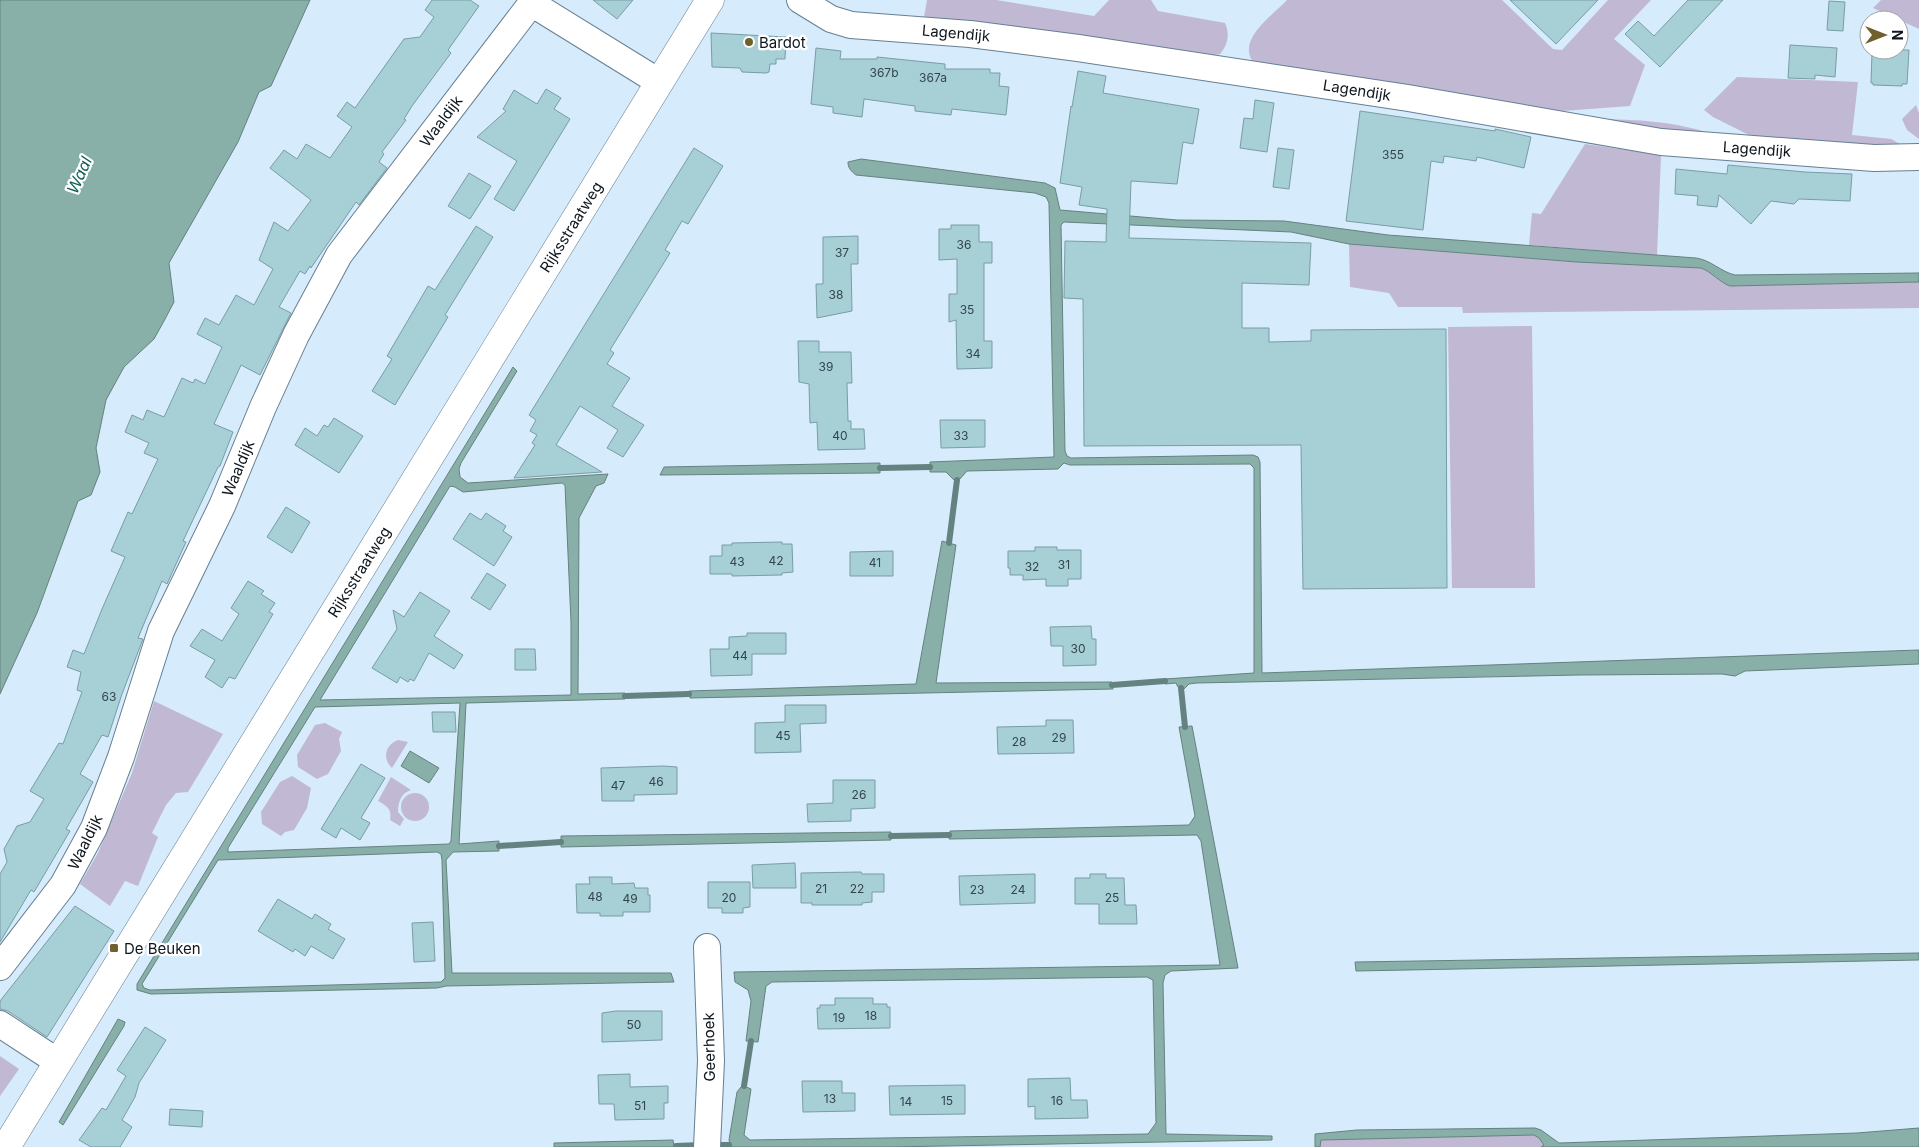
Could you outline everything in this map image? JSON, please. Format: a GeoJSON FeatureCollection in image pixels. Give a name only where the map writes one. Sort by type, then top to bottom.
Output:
{"type":"FeatureCollection","features":[{"type":"Feature","properties":{"kind":"street","name":"Rijksstraatweg"},"geometry":{"type":"LineString","coordinates":[[6,1147],[710,0]]}},
{"type":"Feature","properties":{"kind":"street","name":"Lagendijk"},"geometry":{"type":"LineString","coordinates":[[800,0],[831,19],[851,25],[970,34],[1078,48],[1408,98],[1661,142],[1874,158],[1919,156]]}},
{"type":"Feature","properties":{"kind":"street"},"geometry":{"type":"LineString","coordinates":[[532,2],[659,82]]}},
{"type":"Feature","properties":{"kind":"street","name":"Waaldijk"},"geometry":{"type":"LineString","coordinates":[[0,967],[63,885],[94,828],[121,757],[161,631],[222,506],[263,407],[296,335],[339,255],[532,2]]}},
{"type":"Feature","properties":{"kind":"street","name":"Geerhoek"},"geometry":{"type":"LineString","coordinates":[[707,947],[711,1061],[707,1147]]}},
{"type":"Feature","properties":{"kind":"street"},"geometry":{"type":"LineString","coordinates":[[0,1024],[58,1062]]}},
{"type":"Feature","properties":{"kind":"shaded area"},"geometry":{"type":"Polygon","coordinates":[[[927,0],[996,0],[1094,16],[1109,0],[1151,0],[1158,11],[1225,23],[1227,39],[1225,47],[1220,54],[1209,56],[923,23],[927,0]]]}},
{"type":"Feature","properties":{"kind":"shaded area"},"geometry":{"type":"Polygon","coordinates":[[[1287,0],[1502,0],[1553,49],[1562,50],[1608,0],[1651,0],[1614,39],[1645,65],[1630,106],[1562,111],[1257,66],[1250,57],[1251,39],[1264,22],[1287,0]]]}},
{"type":"Feature","properties":{"kind":"shaded area"},"geometry":{"type":"Polygon","coordinates":[[[1881,0],[1919,0],[1919,29],[1909,24],[1909,10],[1877,10],[1873,8],[1881,0]]]}},
{"type":"Feature","properties":{"kind":"shaded area"},"geometry":{"type":"Polygon","coordinates":[[[1737,77],[1858,82],[1852,135],[1891,139],[1900,144],[1902,150],[1757,139],[1713,117],[1704,110],[1737,77]]]}},
{"type":"Feature","properties":{"kind":"shaded area"},"geometry":{"type":"Polygon","coordinates":[[[1916,105],[1919,113],[1919,139],[1907,130],[1902,119],[1916,105]]]}},
{"type":"Feature","properties":{"kind":"shaded area"},"geometry":{"type":"Polygon","coordinates":[[[1603,119],[1634,120],[1677,125],[1720,137],[1715,138],[1603,119]]]}},
{"type":"Feature","properties":{"kind":"shaded area"},"geometry":{"type":"Polygon","coordinates":[[[1585,144],[1661,155],[1657,255],[1529,245],[1532,213],[1541,214],[1585,144]]]}},
{"type":"Feature","properties":{"kind":"shaded area"},"geometry":{"type":"Polygon","coordinates":[[[1349,244],[1577,262],[1701,268],[1730,286],[1919,282],[1919,308],[1463,313],[1462,307],[1398,307],[1389,293],[1350,287],[1349,244]]]}},
{"type":"Feature","properties":{"kind":"shaded area"},"geometry":{"type":"Polygon","coordinates":[[[1532,326],[1535,588],[1452,588],[1448,327],[1532,326]]]}},
{"type":"Feature","properties":{"kind":"shaded area"},"geometry":{"type":"Polygon","coordinates":[[[154,701],[223,734],[188,792],[176,793],[166,805],[152,833],[158,837],[138,886],[125,881],[110,906],[80,884],[98,853],[132,773],[154,701]]]}},
{"type":"Feature","properties":{"kind":"shaded area"},"geometry":{"type":"Polygon","coordinates":[[[325,723],[342,732],[339,739],[341,751],[328,774],[317,779],[298,767],[297,755],[315,725],[325,723]]]}},
{"type":"Feature","properties":{"kind":"shaded area"},"geometry":{"type":"Polygon","coordinates":[[[398,740],[408,742],[392,768],[387,761],[386,752],[390,745],[398,740]]]}},
{"type":"Feature","properties":{"kind":"shaded area"},"geometry":{"type":"Polygon","coordinates":[[[292,776],[311,788],[307,808],[294,830],[285,832],[281,836],[262,824],[261,812],[280,782],[292,776]]]}},
{"type":"Feature","properties":{"kind":"shaded area"},"geometry":{"type":"Polygon","coordinates":[[[391,777],[411,790],[405,793],[399,801],[398,812],[404,819],[400,826],[390,820],[388,808],[378,801],[391,777]]]}},
{"type":"Feature","properties":{"kind":"shaded area"},"geometry":{"type":"Polygon","coordinates":[[[415,793],[425,797],[429,807],[425,817],[415,821],[405,817],[401,807],[405,797],[415,793]]]}},
{"type":"Feature","properties":{"kind":"shaded area"},"geometry":{"type":"Polygon","coordinates":[[[0,1056],[19,1069],[0,1096],[0,1056]]]}},
{"type":"Feature","properties":{"kind":"shaded area"},"geometry":{"type":"Polygon","coordinates":[[[1534,1135],[1544,1145],[1541,1147],[1320,1147],[1320,1140],[1534,1135]]]}},
{"type":"Feature","properties":{"kind":"water","name":"Waal"},"geometry":{"type":"Polygon","coordinates":[[[0,0],[310,0],[271,86],[259,92],[238,142],[169,263],[174,302],[154,339],[124,367],[106,400],[96,448],[100,472],[91,495],[78,501],[37,613],[0,694],[0,0]]]}},
{"type":"Feature","properties":{"kind":"water"},"geometry":{"type":"Polygon","coordinates":[[[861,159],[1045,183],[1055,188],[1060,210],[1177,220],[1284,221],[1388,235],[1696,258],[1735,275],[1919,273],[1919,282],[1730,286],[1701,268],[1577,262],[1349,244],[1291,232],[1064,222],[1061,225],[1065,451],[1067,456],[1071,458],[1253,455],[1258,457],[1260,462],[1262,673],[1919,650],[1919,664],[1745,671],[1735,676],[1722,674],[1579,675],[1197,683],[1189,684],[1184,689],[1178,687],[1176,683],[1165,684],[1165,679],[1254,673],[1254,468],[1250,464],[1070,465],[1064,463],[1058,469],[967,471],[959,480],[954,480],[946,472],[930,472],[930,462],[1054,457],[1049,203],[1046,197],[1035,193],[856,175],[850,169],[848,162],[861,159]]]}},
{"type":"Feature","properties":{"kind":"water"},"geometry":{"type":"Polygon","coordinates":[[[513,367],[517,371],[461,463],[459,469],[460,477],[468,483],[608,474],[604,483],[596,486],[579,518],[578,694],[625,693],[625,699],[466,703],[459,844],[499,841],[499,851],[453,852],[446,860],[452,973],[671,973],[674,982],[151,994],[137,990],[137,984],[513,367]],[[562,483],[463,492],[450,486],[320,700],[571,695],[571,622],[565,485],[562,483]],[[460,703],[315,707],[228,848],[228,852],[449,844],[451,841],[460,703]],[[437,852],[218,860],[142,984],[144,988],[150,990],[441,982],[445,978],[441,854],[437,852]]]}},
{"type":"Feature","properties":{"kind":"water"},"geometry":{"type":"Polygon","coordinates":[[[880,463],[880,473],[660,475],[664,467],[880,463]]]}},
{"type":"Feature","properties":{"kind":"water"},"geometry":{"type":"Polygon","coordinates":[[[942,541],[956,545],[936,683],[1112,682],[1113,689],[690,698],[689,691],[916,684],[942,541]]]}},
{"type":"Feature","properties":{"kind":"water"},"geometry":{"type":"Polygon","coordinates":[[[1192,726],[1238,968],[1171,971],[1165,975],[1163,983],[1166,1134],[1272,1136],[1272,1140],[890,1147],[731,1147],[729,1140],[737,1092],[744,1086],[751,1089],[744,1135],[750,1140],[1148,1134],[1156,1123],[1153,980],[1147,977],[772,982],[766,986],[758,1042],[746,1041],[751,1001],[748,990],[735,982],[734,972],[1220,965],[1201,841],[1197,835],[949,839],[950,831],[1189,825],[1195,816],[1179,727],[1192,726]]]}},
{"type":"Feature","properties":{"kind":"water"},"geometry":{"type":"Polygon","coordinates":[[[410,751],[439,768],[429,783],[401,766],[410,751]]]}},
{"type":"Feature","properties":{"kind":"water"},"geometry":{"type":"Polygon","coordinates":[[[891,832],[891,840],[561,847],[561,836],[891,832]]]}},
{"type":"Feature","properties":{"kind":"water"},"geometry":{"type":"Polygon","coordinates":[[[1919,953],[1919,960],[1356,971],[1355,962],[1919,953]]]}},
{"type":"Feature","properties":{"kind":"water"},"geometry":{"type":"Polygon","coordinates":[[[118,1019],[125,1022],[124,1026],[63,1125],[59,1122],[118,1019]]]}},
{"type":"Feature","properties":{"kind":"water"},"geometry":{"type":"Polygon","coordinates":[[[1535,1128],[1559,1143],[1857,1133],[1919,1128],[1919,1147],[1541,1147],[1544,1145],[1534,1135],[1321,1140],[1320,1147],[1315,1147],[1315,1134],[1357,1130],[1535,1128]]]}},
{"type":"Feature","properties":{"kind":"water"},"geometry":{"type":"Polygon","coordinates":[[[673,1140],[674,1147],[554,1147],[554,1143],[673,1140]]]}},
{"type":"Feature","properties":{"kind":"building"},"geometry":{"type":"Polygon","coordinates":[[[432,0],[470,0],[479,6],[448,50],[451,53],[412,106],[404,119],[406,120],[382,152],[384,154],[379,162],[387,168],[359,205],[356,202],[311,268],[310,266],[305,274],[300,271],[279,307],[291,313],[260,375],[241,365],[214,424],[233,432],[220,466],[183,541],[186,542],[167,584],[162,581],[138,638],[143,639],[108,737],[102,735],[80,774],[93,782],[66,829],[70,831],[34,892],[31,890],[0,942],[0,874],[7,862],[4,849],[17,826],[30,822],[44,799],[30,791],[59,743],[63,744],[82,692],[77,690],[81,672],[67,667],[73,650],[84,654],[125,557],[111,551],[128,512],[132,514],[158,459],[144,453],[149,443],[125,432],[132,415],[143,420],[147,410],[164,417],[182,378],[193,383],[195,379],[205,384],[222,347],[197,334],[205,318],[219,325],[236,295],[254,305],[273,269],[259,260],[274,222],[288,231],[311,200],[270,168],[284,150],[297,159],[306,144],[330,158],[352,127],[337,116],[347,102],[355,108],[404,39],[420,37],[434,17],[425,10],[432,0]]]}},
{"type":"Feature","properties":{"kind":"building"},"geometry":{"type":"Polygon","coordinates":[[[593,0],[633,0],[617,19],[593,0]]]}},
{"type":"Feature","properties":{"kind":"building"},"geometry":{"type":"Polygon","coordinates":[[[1510,0],[1598,0],[1556,44],[1510,0]]]}},
{"type":"Feature","properties":{"kind":"building"},"geometry":{"type":"Polygon","coordinates":[[[1688,0],[1723,0],[1660,67],[1625,34],[1638,21],[1654,36],[1688,0]]]}},
{"type":"Feature","properties":{"kind":"building"},"geometry":{"type":"Polygon","coordinates":[[[1829,1],[1845,2],[1843,31],[1827,30],[1829,1]]]}},
{"type":"Feature","properties":{"kind":"building"},"geometry":{"type":"Polygon","coordinates":[[[711,33],[786,37],[785,59],[776,59],[776,64],[770,64],[769,72],[766,73],[742,72],[740,68],[712,67],[711,33]]]}},
{"type":"Feature","properties":{"kind":"building"},"geometry":{"type":"Polygon","coordinates":[[[1790,45],[1837,48],[1835,77],[1815,75],[1815,79],[1788,78],[1790,45]]]}},
{"type":"Feature","properties":{"kind":"building"},"geometry":{"type":"Polygon","coordinates":[[[816,48],[841,51],[840,59],[877,59],[877,57],[945,64],[945,69],[990,69],[990,73],[1000,73],[999,86],[1009,87],[1006,115],[952,109],[951,115],[915,111],[915,106],[864,99],[862,117],[833,113],[833,107],[811,104],[816,48]]]}},
{"type":"Feature","properties":{"kind":"building"},"geometry":{"type":"Polygon","coordinates":[[[1872,60],[1908,60],[1907,84],[1902,84],[1902,86],[1873,85],[1871,83],[1872,60]]]}},
{"type":"Feature","properties":{"kind":"building"},"geometry":{"type":"Polygon","coordinates":[[[1078,71],[1106,76],[1103,93],[1199,109],[1193,144],[1183,142],[1177,184],[1131,181],[1129,238],[1311,243],[1309,285],[1242,283],[1242,328],[1269,328],[1269,342],[1311,341],[1311,330],[1446,329],[1447,588],[1303,589],[1301,445],[1084,446],[1083,299],[1064,298],[1065,241],[1106,242],[1107,209],[1079,205],[1082,187],[1060,183],[1078,71]]]}},
{"type":"Feature","properties":{"kind":"building"},"geometry":{"type":"Polygon","coordinates":[[[546,89],[561,98],[554,109],[570,119],[514,211],[494,199],[517,161],[477,137],[506,111],[503,109],[514,90],[537,104],[546,89]]]}},
{"type":"Feature","properties":{"kind":"building"},"geometry":{"type":"Polygon","coordinates":[[[1255,100],[1274,103],[1267,152],[1240,148],[1244,118],[1253,119],[1255,100]]]}},
{"type":"Feature","properties":{"kind":"building"},"geometry":{"type":"Polygon","coordinates":[[[1360,111],[1495,131],[1495,129],[1531,137],[1524,168],[1477,157],[1476,161],[1444,156],[1443,163],[1431,161],[1423,230],[1346,221],[1360,111]]]}},
{"type":"Feature","properties":{"kind":"building"},"geometry":{"type":"Polygon","coordinates":[[[694,148],[723,166],[688,224],[682,221],[665,250],[670,253],[610,350],[614,353],[607,364],[630,378],[612,406],[644,425],[623,457],[607,448],[618,430],[580,406],[556,445],[602,472],[514,478],[535,445],[532,443],[537,435],[530,431],[536,420],[529,415],[694,148]]]}},
{"type":"Feature","properties":{"kind":"building"},"geometry":{"type":"Polygon","coordinates":[[[1278,148],[1294,150],[1289,189],[1273,187],[1278,148]]]}},
{"type":"Feature","properties":{"kind":"building"},"geometry":{"type":"Polygon","coordinates":[[[1728,165],[1852,174],[1850,201],[1799,199],[1794,204],[1771,201],[1751,224],[1719,195],[1717,207],[1697,205],[1698,196],[1675,194],[1676,169],[1727,174],[1728,165]]]}},
{"type":"Feature","properties":{"kind":"building"},"geometry":{"type":"Polygon","coordinates":[[[469,173],[491,186],[470,219],[448,206],[469,173]]]}},
{"type":"Feature","properties":{"kind":"building"},"geometry":{"type":"Polygon","coordinates":[[[951,225],[979,225],[979,242],[992,242],[992,263],[984,263],[984,341],[992,341],[992,368],[957,369],[956,320],[949,322],[949,294],[957,294],[957,259],[939,260],[939,229],[951,229],[951,225]]]}},
{"type":"Feature","properties":{"kind":"building"},"geometry":{"type":"Polygon","coordinates":[[[476,226],[493,237],[445,315],[448,317],[395,405],[372,391],[392,359],[387,356],[428,286],[435,290],[476,226]]]}},
{"type":"Feature","properties":{"kind":"building"},"geometry":{"type":"Polygon","coordinates":[[[858,236],[858,264],[851,264],[852,311],[817,318],[816,284],[823,284],[823,237],[858,236]]]}},
{"type":"Feature","properties":{"kind":"building"},"geometry":{"type":"Polygon","coordinates":[[[798,341],[819,341],[819,352],[851,352],[852,383],[847,383],[848,421],[851,421],[851,429],[864,429],[865,449],[818,450],[817,422],[810,423],[809,384],[799,382],[798,341]]]}},
{"type":"Feature","properties":{"kind":"building"},"geometry":{"type":"Polygon","coordinates":[[[334,418],[363,436],[339,473],[295,445],[305,428],[317,436],[324,425],[328,427],[334,418]]]}},
{"type":"Feature","properties":{"kind":"building"},"geometry":{"type":"Polygon","coordinates":[[[940,420],[985,420],[985,447],[941,448],[940,420]]]}},
{"type":"Feature","properties":{"kind":"building"},"geometry":{"type":"Polygon","coordinates":[[[286,507],[310,522],[292,553],[267,537],[286,507]]]}},
{"type":"Feature","properties":{"kind":"building"},"geometry":{"type":"Polygon","coordinates":[[[470,513],[481,520],[486,513],[506,526],[503,531],[512,537],[494,566],[453,539],[470,513]]]}},
{"type":"Feature","properties":{"kind":"building"},"geometry":{"type":"Polygon","coordinates":[[[782,542],[782,544],[792,544],[793,572],[782,573],[782,575],[732,576],[732,574],[710,574],[710,556],[722,556],[722,545],[782,542]]]}},
{"type":"Feature","properties":{"kind":"building"},"geometry":{"type":"Polygon","coordinates":[[[1035,547],[1057,547],[1057,550],[1081,550],[1081,579],[1068,579],[1068,586],[1046,586],[1046,579],[1023,580],[1023,575],[1010,575],[1008,551],[1035,551],[1035,547]]]}},
{"type":"Feature","properties":{"kind":"building"},"geometry":{"type":"Polygon","coordinates":[[[893,551],[893,576],[850,576],[850,552],[893,551]]]}},
{"type":"Feature","properties":{"kind":"building"},"geometry":{"type":"Polygon","coordinates":[[[487,573],[506,585],[490,610],[471,598],[487,573]]]}},
{"type":"Feature","properties":{"kind":"building"},"geometry":{"type":"Polygon","coordinates":[[[248,581],[264,591],[261,594],[275,603],[269,612],[273,614],[235,679],[229,677],[222,688],[205,677],[215,660],[190,646],[202,629],[222,641],[239,614],[231,608],[248,581]]]}},
{"type":"Feature","properties":{"kind":"building"},"geometry":{"type":"Polygon","coordinates":[[[420,592],[450,611],[434,636],[463,655],[454,669],[429,653],[414,681],[410,679],[408,682],[400,677],[397,683],[372,668],[397,629],[393,610],[404,617],[420,592]]]}},
{"type":"Feature","properties":{"kind":"building"},"geometry":{"type":"Polygon","coordinates":[[[1091,626],[1092,639],[1096,639],[1096,665],[1063,666],[1063,646],[1051,646],[1050,627],[1091,626]]]}},
{"type":"Feature","properties":{"kind":"building"},"geometry":{"type":"Polygon","coordinates":[[[747,633],[786,633],[786,654],[752,654],[752,675],[711,676],[710,649],[729,649],[729,637],[747,636],[747,633]]]}},
{"type":"Feature","properties":{"kind":"building"},"geometry":{"type":"Polygon","coordinates":[[[515,649],[535,649],[536,670],[515,670],[515,649]]]}},
{"type":"Feature","properties":{"kind":"building"},"geometry":{"type":"Polygon","coordinates":[[[785,705],[826,705],[826,723],[800,724],[801,752],[755,753],[755,723],[785,722],[785,705]]]}},
{"type":"Feature","properties":{"kind":"building"},"geometry":{"type":"Polygon","coordinates":[[[432,712],[455,712],[456,732],[433,732],[432,712]]]}},
{"type":"Feature","properties":{"kind":"building"},"geometry":{"type":"Polygon","coordinates":[[[1046,720],[1073,720],[1074,753],[998,754],[997,727],[1046,726],[1046,720]]]}},
{"type":"Feature","properties":{"kind":"building"},"geometry":{"type":"Polygon","coordinates":[[[361,764],[385,778],[361,818],[370,823],[360,840],[341,828],[336,838],[321,829],[361,764]]]}},
{"type":"Feature","properties":{"kind":"building"},"geometry":{"type":"Polygon","coordinates":[[[677,767],[677,794],[634,795],[634,801],[602,801],[601,768],[677,767]]]}},
{"type":"Feature","properties":{"kind":"building"},"geometry":{"type":"Polygon","coordinates":[[[833,780],[875,780],[875,808],[851,809],[851,821],[808,822],[807,804],[833,803],[833,780]]]}},
{"type":"Feature","properties":{"kind":"building"},"geometry":{"type":"Polygon","coordinates":[[[795,863],[796,888],[753,888],[752,865],[795,863]]]}},
{"type":"Feature","properties":{"kind":"building"},"geometry":{"type":"Polygon","coordinates":[[[861,872],[862,874],[884,874],[884,892],[872,892],[872,902],[862,903],[862,905],[812,905],[812,903],[801,903],[801,873],[861,872]]]}},
{"type":"Feature","properties":{"kind":"building"},"geometry":{"type":"Polygon","coordinates":[[[1035,874],[1035,903],[960,905],[959,876],[1035,874]]]}},
{"type":"Feature","properties":{"kind":"building"},"geometry":{"type":"Polygon","coordinates":[[[1090,874],[1106,874],[1106,878],[1124,878],[1125,905],[1136,905],[1137,924],[1099,924],[1099,904],[1075,904],[1075,878],[1090,878],[1090,874]]]}},
{"type":"Feature","properties":{"kind":"building"},"geometry":{"type":"Polygon","coordinates":[[[589,877],[612,877],[612,884],[634,883],[635,888],[648,888],[650,912],[623,912],[623,916],[577,913],[576,884],[590,884],[589,877]]]}},
{"type":"Feature","properties":{"kind":"building"},"geometry":{"type":"Polygon","coordinates":[[[708,882],[750,882],[750,907],[743,908],[743,913],[722,913],[722,908],[708,908],[708,882]]]}},
{"type":"Feature","properties":{"kind":"building"},"geometry":{"type":"Polygon","coordinates":[[[278,899],[312,919],[315,914],[331,924],[328,929],[345,939],[333,959],[311,946],[305,956],[295,949],[293,952],[258,931],[278,899]]]}},
{"type":"Feature","properties":{"kind":"building"},"geometry":{"type":"Polygon","coordinates":[[[75,906],[114,931],[47,1037],[8,1011],[0,1009],[0,1001],[75,906]]]}},
{"type":"Feature","properties":{"kind":"building"},"geometry":{"type":"Polygon","coordinates":[[[433,922],[435,961],[414,962],[412,923],[433,922]]]}},
{"type":"Feature","properties":{"kind":"building"},"geometry":{"type":"Polygon","coordinates":[[[835,998],[873,998],[873,1004],[887,1004],[887,1007],[890,1007],[890,1028],[818,1029],[817,1008],[820,1008],[820,1005],[835,1005],[835,998]]]}},
{"type":"Feature","properties":{"kind":"building"},"geometry":{"type":"Polygon","coordinates":[[[616,1011],[662,1011],[662,1040],[602,1042],[602,1013],[616,1011]]]}},
{"type":"Feature","properties":{"kind":"building"},"geometry":{"type":"Polygon","coordinates":[[[145,1027],[166,1040],[139,1083],[135,1097],[122,1120],[132,1127],[120,1147],[91,1147],[79,1140],[102,1108],[106,1110],[126,1076],[117,1070],[145,1027]]]}},
{"type":"Feature","properties":{"kind":"building"},"geometry":{"type":"Polygon","coordinates":[[[630,1074],[630,1087],[668,1086],[668,1103],[664,1103],[664,1119],[615,1120],[614,1104],[599,1104],[598,1075],[630,1074]]]}},
{"type":"Feature","properties":{"kind":"building"},"geometry":{"type":"Polygon","coordinates":[[[1070,1078],[1071,1100],[1087,1100],[1088,1118],[1035,1119],[1035,1106],[1028,1107],[1028,1079],[1070,1078]]]}},
{"type":"Feature","properties":{"kind":"building"},"geometry":{"type":"Polygon","coordinates":[[[802,1081],[842,1081],[842,1093],[855,1093],[855,1111],[803,1112],[802,1081]]]}},
{"type":"Feature","properties":{"kind":"building"},"geometry":{"type":"Polygon","coordinates":[[[965,1085],[965,1114],[890,1115],[889,1086],[965,1085]]]}},
{"type":"Feature","properties":{"kind":"building"},"geometry":{"type":"Polygon","coordinates":[[[170,1109],[203,1111],[202,1127],[169,1125],[170,1109]]]}},
{"type":"Feature","properties":{"kind":"waterway"},"geometry":{"type":"LineString","coordinates":[[880,468],[930,467]]}},
{"type":"Feature","properties":{"kind":"waterway"},"geometry":{"type":"LineString","coordinates":[[949,543],[957,480]]}},
{"type":"Feature","properties":{"kind":"waterway"},"geometry":{"type":"LineString","coordinates":[[1112,685],[1165,681]]}},
{"type":"Feature","properties":{"kind":"waterway"},"geometry":{"type":"LineString","coordinates":[[1181,688],[1185,727]]}},
{"type":"Feature","properties":{"kind":"waterway"},"geometry":{"type":"LineString","coordinates":[[625,696],[689,694]]}},
{"type":"Feature","properties":{"kind":"waterway"},"geometry":{"type":"LineString","coordinates":[[891,836],[949,835]]}},
{"type":"Feature","properties":{"kind":"waterway"},"geometry":{"type":"LineString","coordinates":[[499,846],[561,842]]}},
{"type":"Feature","properties":{"kind":"waterway"},"geometry":{"type":"LineString","coordinates":[[744,1086],[751,1041]]}},
{"type":"Feature","properties":{"kind":"waterway"},"geometry":{"type":"LineString","coordinates":[[676,1146],[701,1145]]}},
{"type":"Feature","properties":{"kind":"waterway"},"geometry":{"type":"LineString","coordinates":[[713,1145],[729,1145]]}},
{"type":"Feature","properties":{"kind":"place","name":"Bardot"},"geometry":{"type":"Point","coordinates":[749,42]}},
{"type":"Feature","properties":{"kind":"place","name":"De Beuken"},"geometry":{"type":"Point","coordinates":[114,948]}}]}
